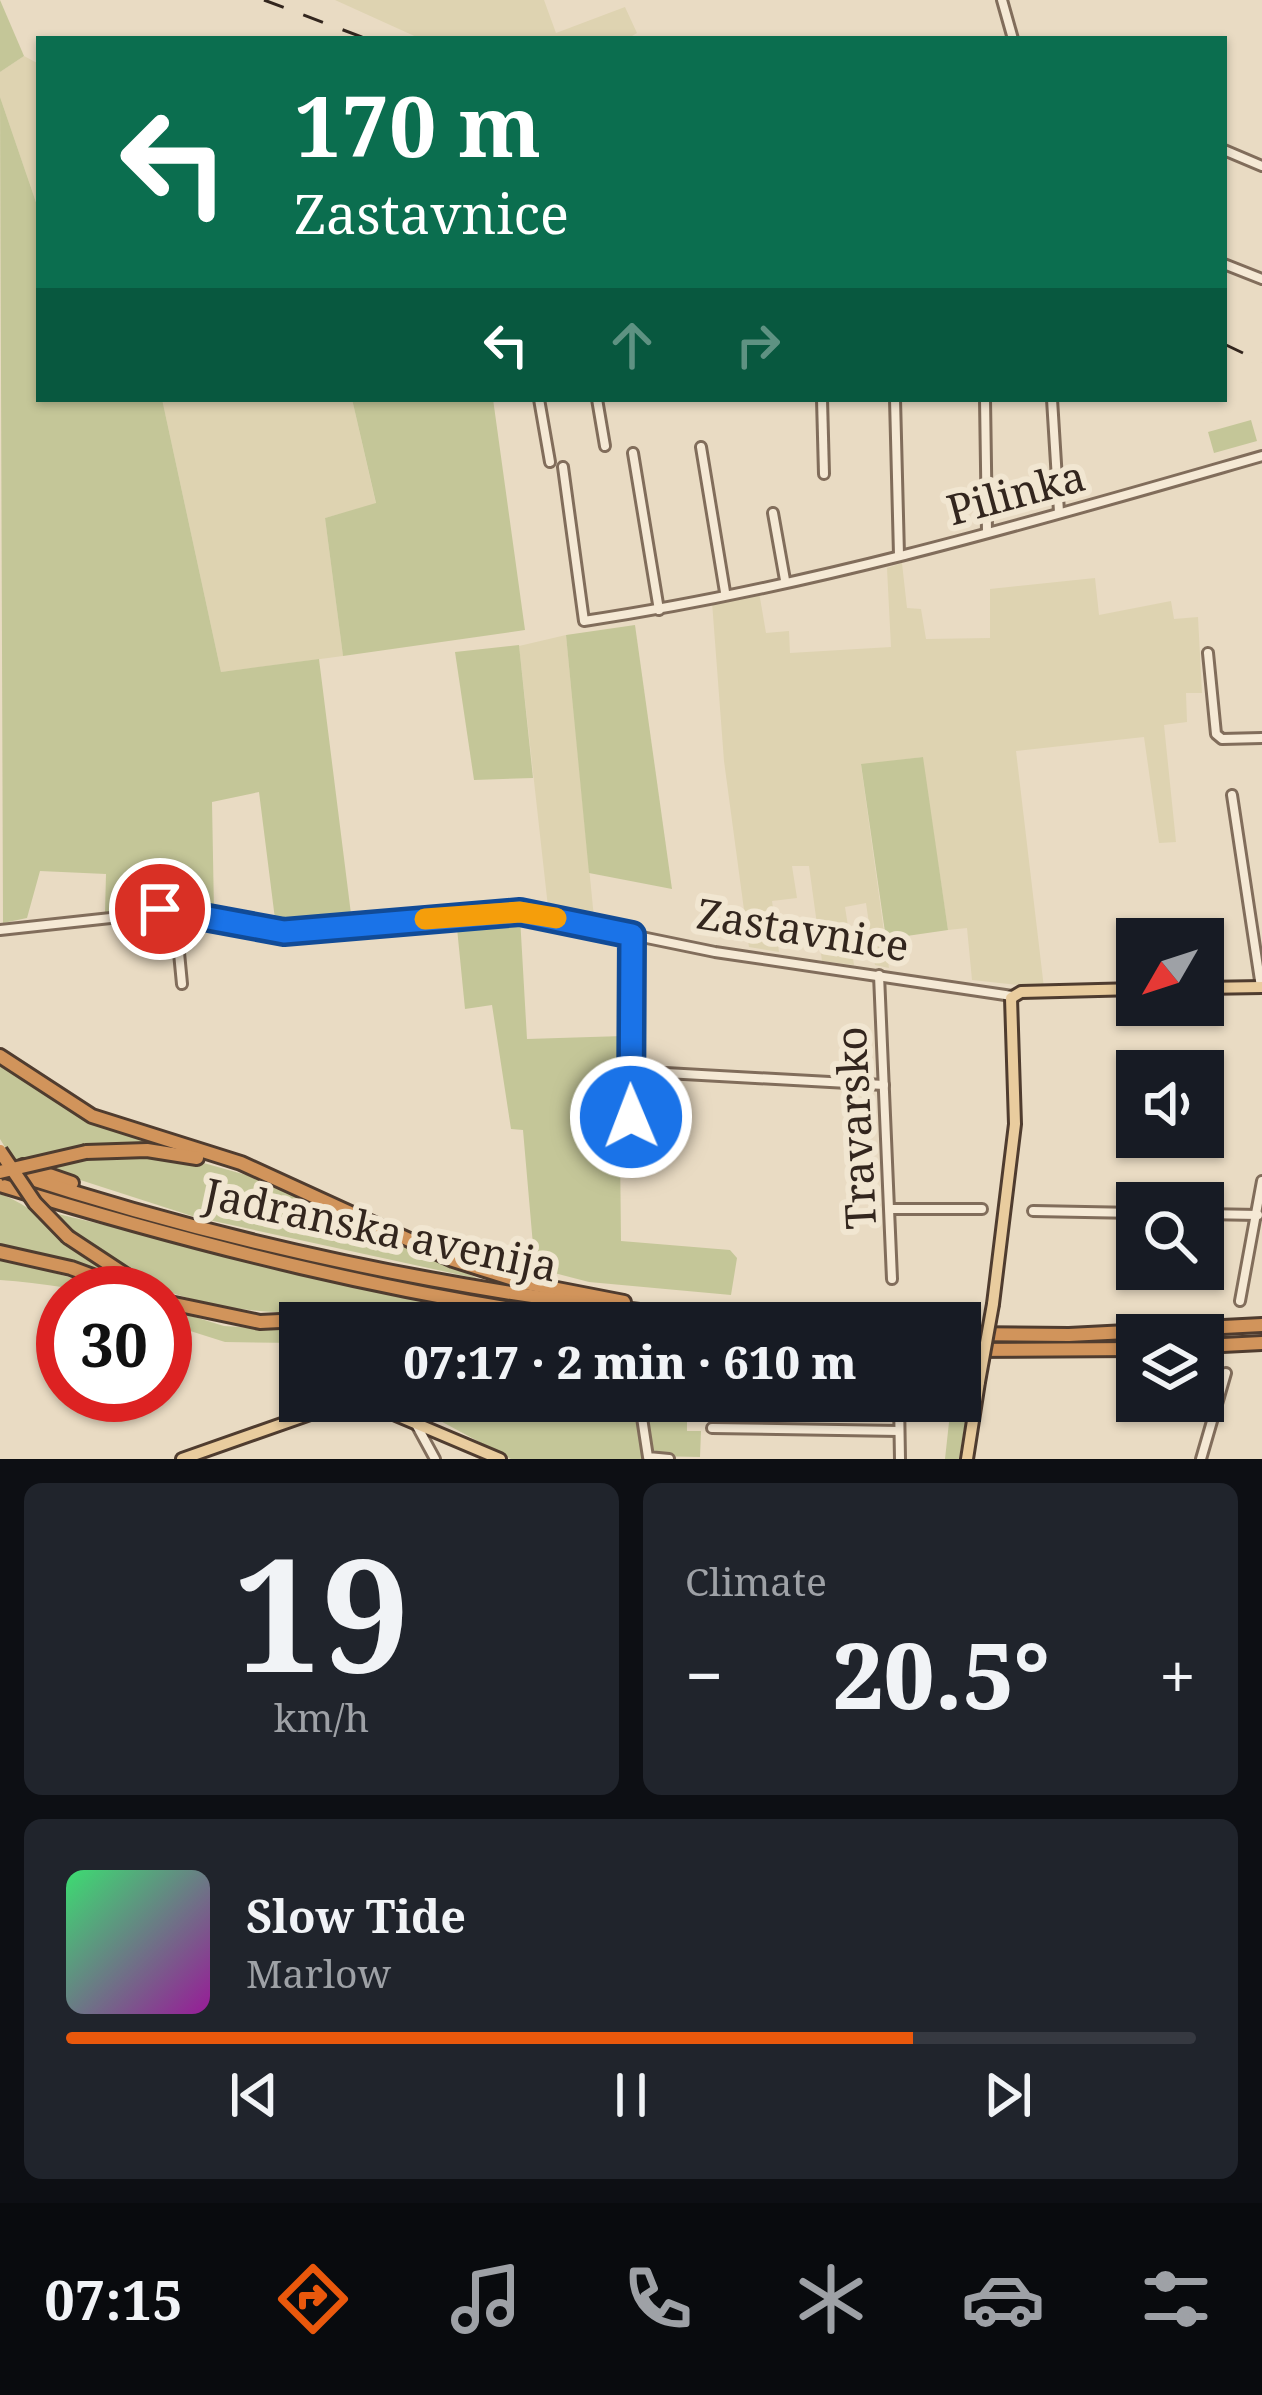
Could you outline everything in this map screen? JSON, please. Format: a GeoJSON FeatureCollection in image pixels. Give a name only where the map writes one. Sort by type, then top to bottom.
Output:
{"type":"FeatureCollection","features":[{"type":"Feature","properties":{"kind":"highway"},"geometry":{"type":"LineString","coordinates":[[0,1056],[92,1116],[256,1171],[453,1260],[526,1283],[625,1302]]}},
{"type":"Feature","properties":{"kind":"highway"},"geometry":{"type":"LineString","coordinates":[[0,1171],[86,1152],[147,1150],[256,1171]]}},
{"type":"Feature","properties":{"kind":"highway"},"geometry":{"type":"LineString","coordinates":[[0,1155],[116,1203]]}},
{"type":"Feature","properties":{"kind":"highway"},"geometry":{"type":"LineString","coordinates":[[0,1155],[34,1203],[68,1238],[111,1266]]}},
{"type":"Feature","properties":{"kind":"highway","name":"Jadranska avenija"},"geometry":{"type":"LineString","coordinates":[[0,1171],[354,1264],[570,1302]]}},
{"type":"Feature","properties":{"kind":"highway","name":"Jadranska avenija"},"geometry":{"type":"LineString","coordinates":[[0,1188],[346,1278],[486,1302]]}},
{"type":"Feature","properties":{"kind":"highway"},"geometry":{"type":"LineString","coordinates":[[0,1252],[62,1266]]}},
{"type":"Feature","properties":{"kind":"highway"},"geometry":{"type":"LineString","coordinates":[[192,1309],[279,1321]]}},
{"type":"Feature","properties":{"kind":"highway"},"geometry":{"type":"LineString","coordinates":[[981,1334],[1262,1325]]}},
{"type":"Feature","properties":{"kind":"highway"},"geometry":{"type":"LineString","coordinates":[[1224,1345],[1262,1342]]}},
{"type":"Feature","properties":{"kind":"highway"},"geometry":{"type":"LineString","coordinates":[[981,1350],[1116,1349]]}},
{"type":"Feature","properties":{"kind":"main road"},"geometry":{"type":"LineString","coordinates":[[1224,988],[1262,987]]}},
{"type":"Feature","properties":{"kind":"main road","name":"Zastavnice"},"geometry":{"type":"LineString","coordinates":[[1012,996],[1116,990]]}},
{"type":"Feature","properties":{"kind":"main road"},"geometry":{"type":"LineString","coordinates":[[967,1459],[1011,1189],[1012,996]]}},
{"type":"Feature","properties":{"kind":"main road"},"geometry":{"type":"LineString","coordinates":[[182,1459],[290,1422]]}},
{"type":"Feature","properties":{"kind":"main road"},"geometry":{"type":"LineString","coordinates":[[418,1422],[500,1459]]}},
{"type":"Feature","properties":{"kind":"street"},"geometry":{"type":"LineString","coordinates":[[1002,0],[1012,36]]}},
{"type":"Feature","properties":{"kind":"street"},"geometry":{"type":"LineString","coordinates":[[1227,152],[1262,166]]}},
{"type":"Feature","properties":{"kind":"street"},"geometry":{"type":"LineString","coordinates":[[1227,265],[1262,279]]}},
{"type":"Feature","properties":{"kind":"street"},"geometry":{"type":"LineString","coordinates":[[540,402],[550,462]]}},
{"type":"Feature","properties":{"kind":"street"},"geometry":{"type":"LineString","coordinates":[[597,402],[604,446]]}},
{"type":"Feature","properties":{"kind":"street"},"geometry":{"type":"LineString","coordinates":[[822,402],[824,474]]}},
{"type":"Feature","properties":{"kind":"street"},"geometry":{"type":"LineString","coordinates":[[895,402],[899,555]]}},
{"type":"Feature","properties":{"kind":"street"},"geometry":{"type":"LineString","coordinates":[[985,402],[987,532]]}},
{"type":"Feature","properties":{"kind":"street"},"geometry":{"type":"LineString","coordinates":[[1052,402],[1059,512]]}},
{"type":"Feature","properties":{"kind":"street"},"geometry":{"type":"LineString","coordinates":[[700,447],[725,592]]}},
{"type":"Feature","properties":{"kind":"street"},"geometry":{"type":"LineString","coordinates":[[634,453],[659,610]]}},
{"type":"Feature","properties":{"kind":"street","name":"Pilinka"},"geometry":{"type":"LineString","coordinates":[[563,467],[584,621],[659,610],[899,555],[1262,455]]}},
{"type":"Feature","properties":{"kind":"street"},"geometry":{"type":"LineString","coordinates":[[773,513],[785,580]]}},
{"type":"Feature","properties":{"kind":"street"},"geometry":{"type":"LineString","coordinates":[[1208,653],[1216,734],[1222,739],[1262,738]]}},
{"type":"Feature","properties":{"kind":"street"},"geometry":{"type":"LineString","coordinates":[[1232,795],[1262,987]]}},
{"type":"Feature","properties":{"kind":"street"},"geometry":{"type":"LineString","coordinates":[[175,911],[182,984]]}},
{"type":"Feature","properties":{"kind":"street","name":"Zastavnice"},"geometry":{"type":"LineString","coordinates":[[0,930],[175,911],[284,932],[520,912],[632,935],[1012,996]]}},
{"type":"Feature","properties":{"kind":"street"},"geometry":{"type":"LineString","coordinates":[[632,935],[633,1163]]}},
{"type":"Feature","properties":{"kind":"street","name":"Travarsko"},"geometry":{"type":"LineString","coordinates":[[879,975],[892,1279]]}},
{"type":"Feature","properties":{"kind":"street"},"geometry":{"type":"LineString","coordinates":[[630,1071],[884,1085]]}},
{"type":"Feature","properties":{"kind":"street"},"geometry":{"type":"LineString","coordinates":[[1240,1300],[1262,1181]]}},
{"type":"Feature","properties":{"kind":"street"},"geometry":{"type":"LineString","coordinates":[[892,1209],[982,1209]]}},
{"type":"Feature","properties":{"kind":"street"},"geometry":{"type":"LineString","coordinates":[[1034,1211],[1116,1213]]}},
{"type":"Feature","properties":{"kind":"street"},"geometry":{"type":"LineString","coordinates":[[1224,1214],[1258,1214]]}},
{"type":"Feature","properties":{"kind":"street"},"geometry":{"type":"LineString","coordinates":[[1248,1276],[1262,1272]]}},
{"type":"Feature","properties":{"kind":"street"},"geometry":{"type":"LineString","coordinates":[[1201,1459],[1226,1373]]}},
{"type":"Feature","properties":{"kind":"street"},"geometry":{"type":"LineString","coordinates":[[415,1422],[434,1459]]}},
{"type":"Feature","properties":{"kind":"street"},"geometry":{"type":"LineString","coordinates":[[643,1422],[648,1457],[669,1459]]}},
{"type":"Feature","properties":{"kind":"street"},"geometry":{"type":"LineString","coordinates":[[899,1422],[900,1459]]}},
{"type":"Feature","properties":{"kind":"street"},"geometry":{"type":"LineString","coordinates":[[712,1428],[899,1431]]}},
{"type":"Feature","properties":{"kind":"shaded area"},"geometry":{"type":"Polygon","coordinates":[[[335,0],[544,0],[556,33],[625,7],[637,33],[632,36],[414,36],[335,0]]]}},
{"type":"Feature","properties":{"kind":"shaded area"},"geometry":{"type":"Polygon","coordinates":[[[24,56],[36,62],[36,202],[0,97],[0,72],[24,56]]]}},
{"type":"Feature","properties":{"kind":"shaded area"},"geometry":{"type":"Polygon","coordinates":[[[163,402],[353,402],[376,504],[325,518],[343,656],[221,672],[163,402]]]}},
{"type":"Feature","properties":{"kind":"shaded area"},"geometry":{"type":"Polygon","coordinates":[[[902,563],[907,608],[921,609],[926,639],[990,638],[990,589],[1095,578],[1099,615],[1171,601],[1174,619],[1198,617],[1202,693],[1186,693],[1187,722],[1164,725],[1176,842],[1159,843],[1144,737],[1016,751],[1044,988],[972,980],[967,928],[948,930],[922,757],[861,765],[889,968],[875,965],[866,903],[845,907],[854,965],[822,961],[809,866],[792,866],[797,898],[772,901],[779,952],[749,947],[724,761],[712,602],[759,592],[766,633],[789,631],[790,653],[891,647],[887,568],[902,563]]]}},
{"type":"Feature","properties":{"kind":"shaded area"},"geometry":{"type":"Polygon","coordinates":[[[566,635],[594,918],[548,907],[519,646],[566,635]]]}},
{"type":"Feature","properties":{"kind":"green space"},"geometry":{"type":"Polygon","coordinates":[[[0,0],[24,56],[0,72],[0,0]]]}},
{"type":"Feature","properties":{"kind":"green space"},"geometry":{"type":"Polygon","coordinates":[[[0,97],[36,202],[36,402],[163,402],[221,672],[319,659],[352,922],[276,927],[259,792],[212,802],[214,912],[178,905],[105,912],[106,874],[40,871],[27,918],[3,923],[0,97]]]}},
{"type":"Feature","properties":{"kind":"green space"},"geometry":{"type":"Polygon","coordinates":[[[353,402],[493,402],[525,630],[343,656],[325,518],[376,503],[353,402]]]}},
{"type":"Feature","properties":{"kind":"green space"},"geometry":{"type":"Polygon","coordinates":[[[1251,420],[1257,441],[1214,453],[1208,432],[1251,420]]]}},
{"type":"Feature","properties":{"kind":"green space"},"geometry":{"type":"Polygon","coordinates":[[[635,625],[672,889],[589,873],[566,635],[635,625]]]}},
{"type":"Feature","properties":{"kind":"green space"},"geometry":{"type":"Polygon","coordinates":[[[519,645],[533,778],[474,780],[455,652],[519,645]]]}},
{"type":"Feature","properties":{"kind":"green space"},"geometry":{"type":"Polygon","coordinates":[[[923,757],[948,930],[886,939],[861,764],[923,757]]]}},
{"type":"Feature","properties":{"kind":"green space"},"geometry":{"type":"Polygon","coordinates":[[[520,917],[527,1039],[623,1036],[622,975],[628,976],[628,1050],[619,1051],[621,1241],[730,1250],[737,1258],[731,1295],[589,1282],[535,1268],[523,1130],[511,1129],[492,1005],[465,1009],[457,928],[461,921],[520,917]]]}},
{"type":"Feature","properties":{"kind":"green space"},"geometry":{"type":"Polygon","coordinates":[[[0,1062],[70,1110],[165,1147],[88,1146],[13,1160],[0,1139],[0,1062]]]}},
{"type":"Feature","properties":{"kind":"green space"},"geometry":{"type":"Polygon","coordinates":[[[133,1155],[193,1160],[264,1180],[479,1279],[195,1217],[40,1167],[133,1155]]]}},
{"type":"Feature","properties":{"kind":"green space"},"geometry":{"type":"Polygon","coordinates":[[[0,1194],[43,1219],[99,1266],[77,1266],[0,1247],[0,1194]]]}},
{"type":"Feature","properties":{"kind":"green space"},"geometry":{"type":"Polygon","coordinates":[[[128,1212],[390,1277],[552,1302],[482,1302],[449,1296],[135,1218],[128,1212]]]}},
{"type":"Feature","properties":{"kind":"green space"},"geometry":{"type":"Polygon","coordinates":[[[54,1213],[427,1302],[279,1302],[279,1312],[233,1308],[192,1299],[192,1266],[116,1266],[54,1213]]]}},
{"type":"Feature","properties":{"kind":"green space"},"geometry":{"type":"Polygon","coordinates":[[[0,1258],[36,1268],[36,1284],[0,1280],[0,1258]]]}},
{"type":"Feature","properties":{"kind":"green space"},"geometry":{"type":"Polygon","coordinates":[[[192,1316],[224,1326],[279,1330],[279,1343],[225,1342],[192,1332],[192,1316]]]}},
{"type":"Feature","properties":{"kind":"green space"},"geometry":{"type":"Polygon","coordinates":[[[442,1422],[638,1422],[644,1459],[511,1459],[442,1422]]]}},
{"type":"Feature","properties":{"kind":"green space"},"geometry":{"type":"Polygon","coordinates":[[[647,1422],[687,1422],[687,1431],[701,1431],[700,1457],[652,1456],[647,1422]]]}},
{"type":"Feature","properties":{"kind":"green space"},"geometry":{"type":"Polygon","coordinates":[[[949,1422],[965,1422],[959,1459],[945,1459],[949,1422]]]}},
{"type":"Feature","properties":{"kind":"railway"},"geometry":{"type":"LineString","coordinates":[[264,0],[359,36]]}},
{"type":"Feature","properties":{"kind":"railway"},"geometry":{"type":"LineString","coordinates":[[1227,345],[1262,362]]}},
{"type":"Feature","properties":{"kind":"slow traffic"},"geometry":{"type":"LineString","coordinates":[[425,919],[520,912],[556,918]]}},
{"type":"Feature","properties":{"kind":"route"},"geometry":{"type":"LineString","coordinates":[[160,909],[284,932],[520,912],[632,935],[631,1117]]}}]}
